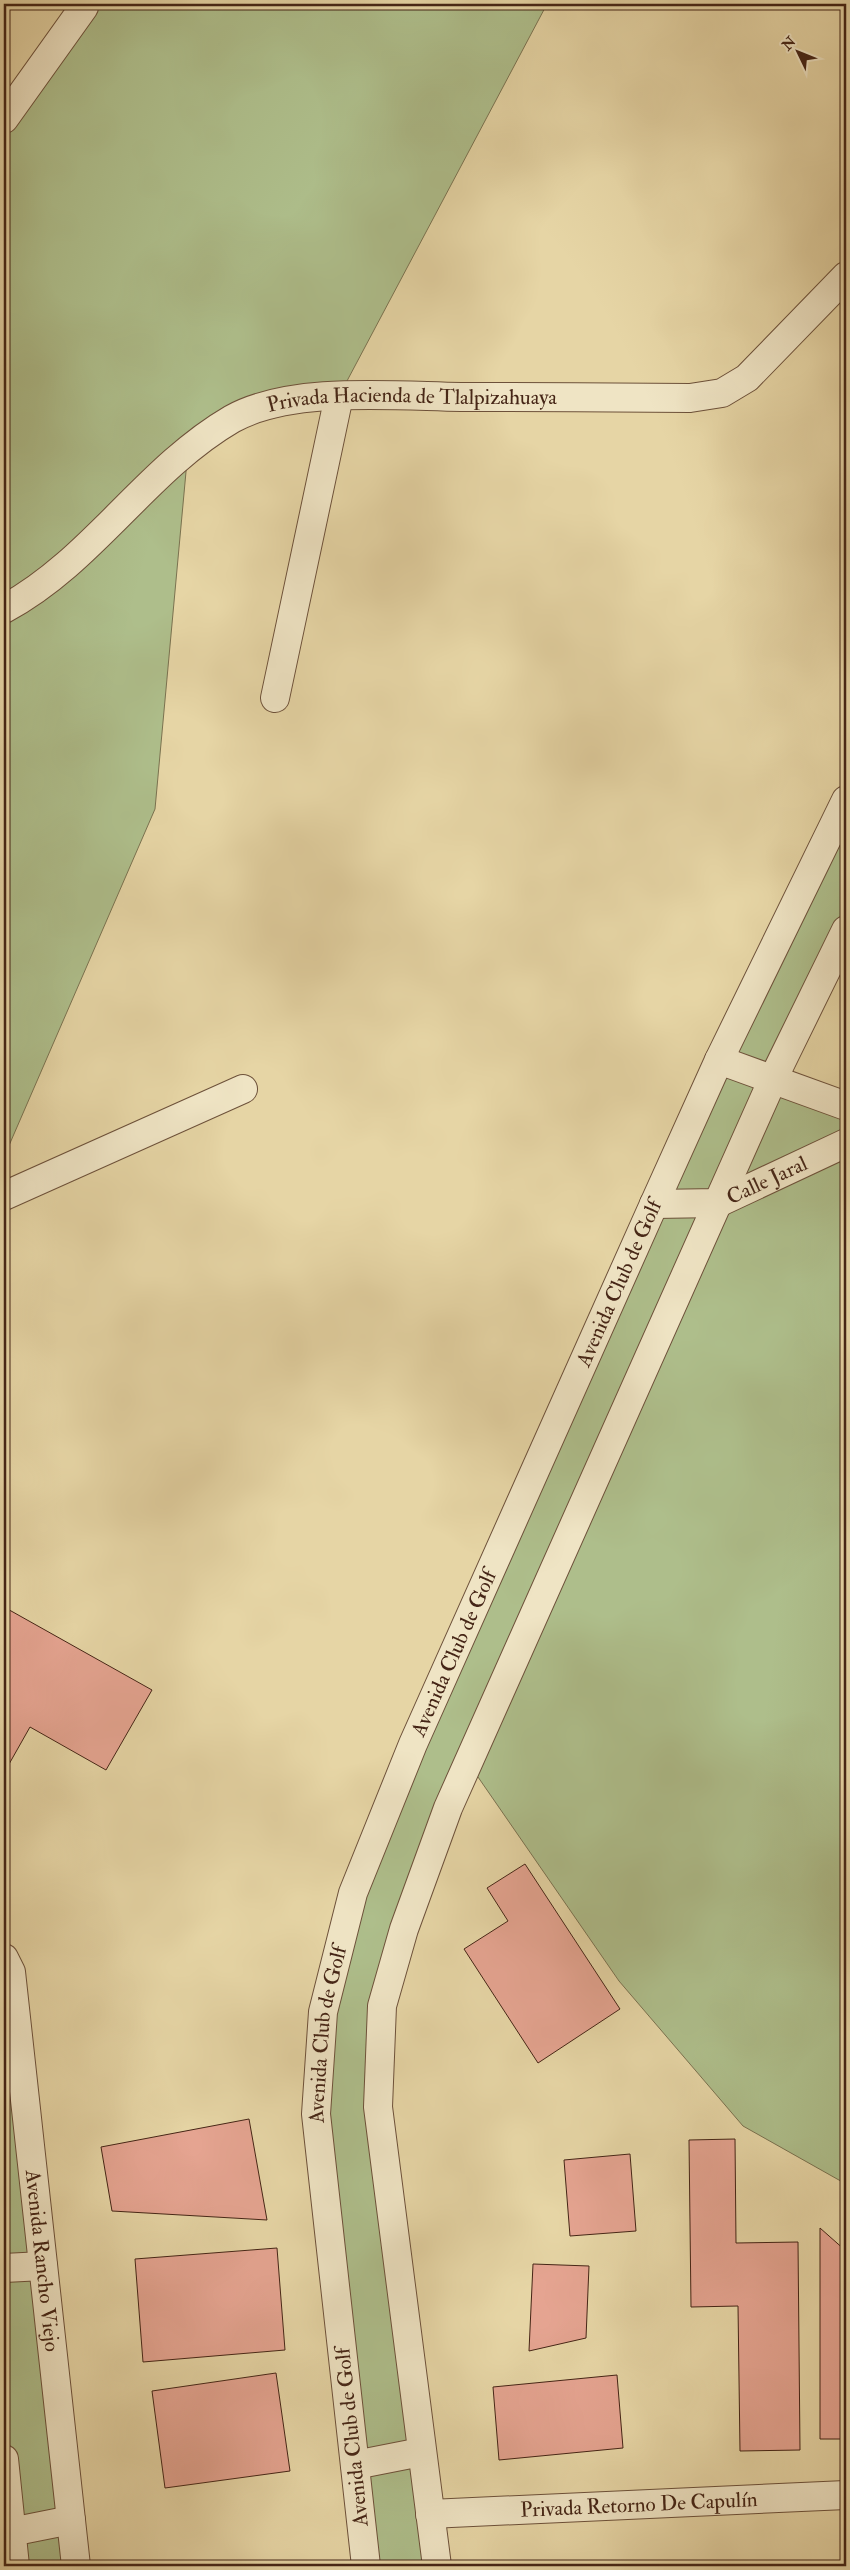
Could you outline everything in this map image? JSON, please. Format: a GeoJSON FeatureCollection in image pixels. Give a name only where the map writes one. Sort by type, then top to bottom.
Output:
{"type":"FeatureCollection","features":[{"type":"Feature","properties":{"kind":"street"},"geometry":{"type":"LineString","coordinates":[[4,118],[84,7]]}},
{"type":"Feature","properties":{"kind":"street","name":"Privada Hacienda de Tlalpizahuaya"},"geometry":{"type":"LineString","coordinates":[[4,609],[24,598],[72,559],[188,450],[233,419],[281,402],[339,396],[690,398],[722,393],[747,378],[846,276]]}},
{"type":"Feature","properties":{"kind":"street","name":"Privada Hacienda de Tlalpizahuaya"},"geometry":{"type":"LineString","coordinates":[[275,698],[339,396]]}},
{"type":"Feature","properties":{"kind":"street","name":"Avenida Club de Golf"},"geometry":{"type":"LineString","coordinates":[[366,2566],[316,2114],[323,2012],[353,1893],[413,1744],[654,1204],[719,1060],[846,800]]}},
{"type":"Feature","properties":{"kind":"street"},"geometry":{"type":"LineString","coordinates":[[437,2566],[378,2107],[382,2006],[404,1928],[448,1808],[773,1079],[846,930]]}},
{"type":"Feature","properties":{"kind":"street"},"geometry":{"type":"LineString","coordinates":[[719,1060],[846,1106]]}},
{"type":"Feature","properties":{"kind":"street"},"geometry":{"type":"LineString","coordinates":[[4,1196],[243,1089]]}},
{"type":"Feature","properties":{"kind":"street","name":"Calle Jaral"},"geometry":{"type":"LineString","coordinates":[[654,1204],[718,1203],[846,1143]]}},
{"type":"Feature","properties":{"kind":"street","name":"Avenida Rancho Viejo"},"geometry":{"type":"LineString","coordinates":[[4,1958],[10,1972],[76,2566]]}},
{"type":"Feature","properties":{"kind":"street"},"geometry":{"type":"LineString","coordinates":[[4,2268],[43,2266]]}},
{"type":"Feature","properties":{"kind":"street"},"geometry":{"type":"LineString","coordinates":[[355,2464],[421,2452]]}},
{"type":"Feature","properties":{"kind":"street"},"geometry":{"type":"LineString","coordinates":[[4,2459],[15,2566]]}},
{"type":"Feature","properties":{"kind":"street","name":"Privada Retorno De Capulín"},"geometry":{"type":"LineString","coordinates":[[430,2514],[846,2495]]}},
{"type":"Feature","properties":{"kind":"street"},"geometry":{"type":"LineString","coordinates":[[11,2532],[70,2520]]}},
{"type":"Feature","properties":{"kind":"green space"},"geometry":{"type":"Polygon","coordinates":[[[84,4],[547,4],[339,396],[281,402],[188,450],[155,809],[4,1157],[4,119],[84,4]]]}},
{"type":"Feature","properties":{"kind":"green space"},"geometry":{"type":"Polygon","coordinates":[[[846,800],[846,930],[773,1079],[846,1106],[846,2184],[743,2126],[619,1981],[469,1764],[382,2006],[437,2566],[366,2566],[316,2114],[353,1893],[846,800]]]}},
{"type":"Feature","properties":{"kind":"green space"},"geometry":{"type":"Polygon","coordinates":[[[4,1958],[82,2566],[15,2566],[4,2453],[4,1958]]]}},
{"type":"Feature","properties":{"kind":"building"},"geometry":{"type":"Polygon","coordinates":[[[4,1607],[152,1690],[106,1770],[30,1727],[4,1773],[4,1607]]]}},
{"type":"Feature","properties":{"kind":"building"},"geometry":{"type":"Polygon","coordinates":[[[525,1864],[620,2009],[538,2063],[464,1949],[508,1921],[487,1888],[525,1864]]]}},
{"type":"Feature","properties":{"kind":"building"},"geometry":{"type":"Polygon","coordinates":[[[249,2119],[267,2220],[112,2211],[101,2147],[249,2119]]]}},
{"type":"Feature","properties":{"kind":"building"},"geometry":{"type":"Polygon","coordinates":[[[735,2139],[736,2243],[798,2242],[800,2450],[740,2451],[738,2306],[691,2307],[689,2140],[735,2139]]]}},
{"type":"Feature","properties":{"kind":"building"},"geometry":{"type":"Polygon","coordinates":[[[630,2154],[636,2231],[570,2236],[564,2160],[630,2154]]]}},
{"type":"Feature","properties":{"kind":"building"},"geometry":{"type":"Polygon","coordinates":[[[820,2228],[846,2251],[846,2439],[820,2439],[820,2228]]]}},
{"type":"Feature","properties":{"kind":"building"},"geometry":{"type":"Polygon","coordinates":[[[277,2248],[285,2350],[143,2362],[135,2259],[277,2248]]]}},
{"type":"Feature","properties":{"kind":"building"},"geometry":{"type":"Polygon","coordinates":[[[533,2264],[589,2266],[586,2338],[529,2351],[533,2264]]]}},
{"type":"Feature","properties":{"kind":"building"},"geometry":{"type":"Polygon","coordinates":[[[276,2373],[290,2471],[165,2488],[152,2391],[276,2373]]]}},
{"type":"Feature","properties":{"kind":"building"},"geometry":{"type":"Polygon","coordinates":[[[617,2375],[623,2448],[499,2460],[493,2387],[617,2375]]]}}]}
